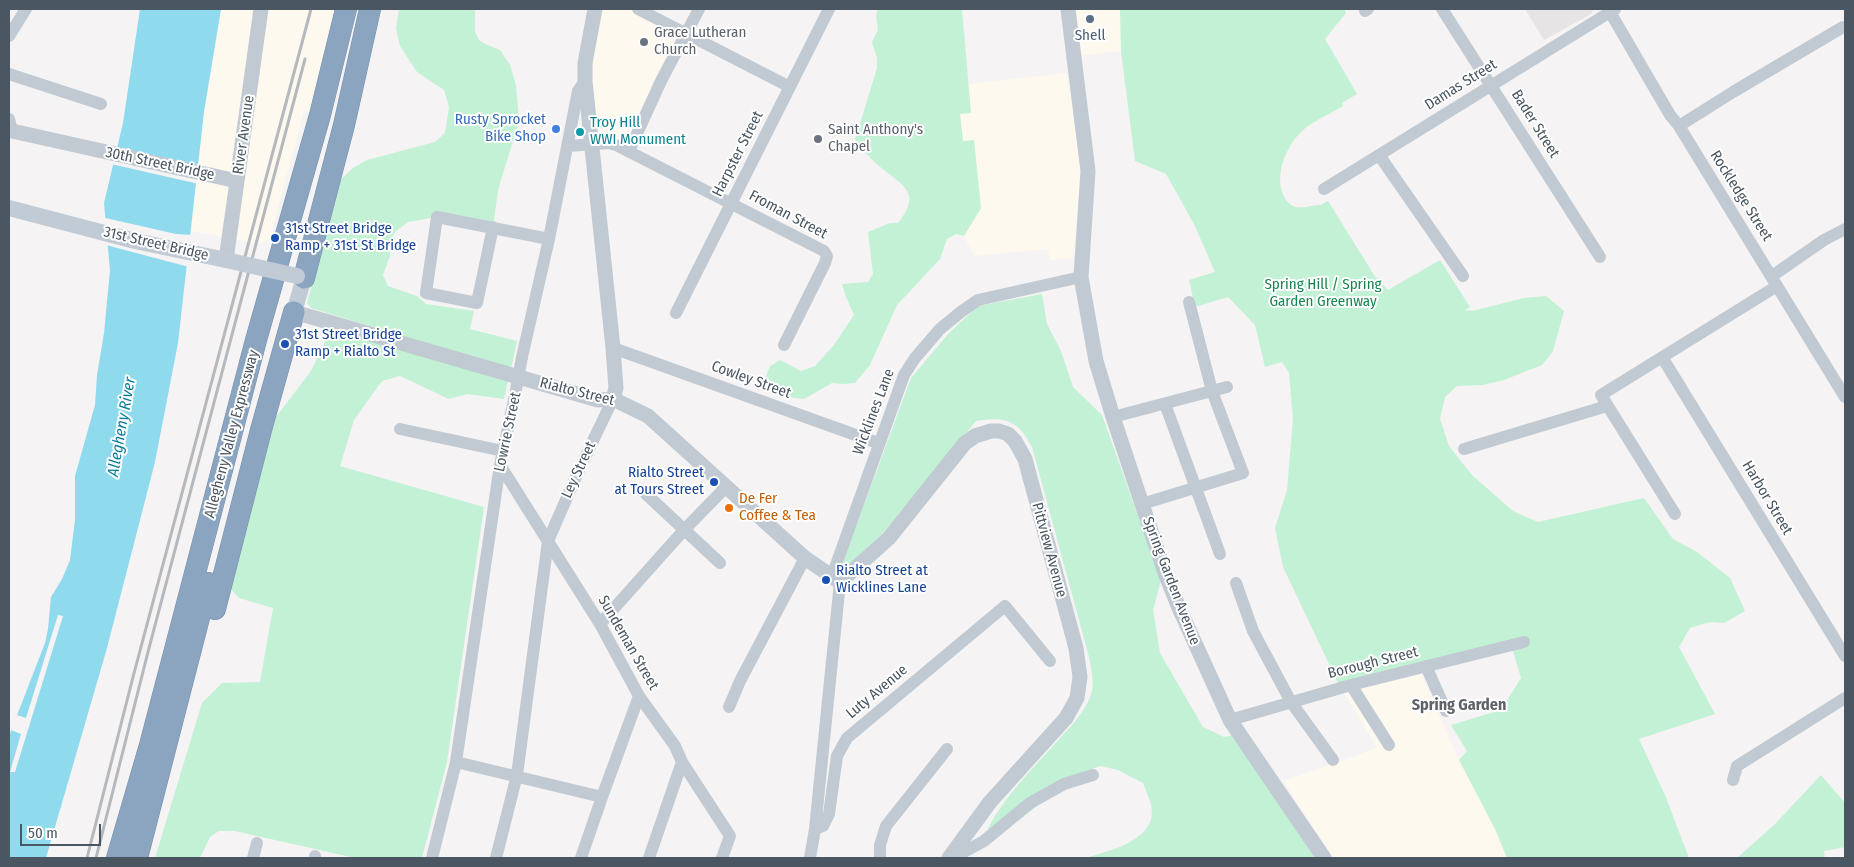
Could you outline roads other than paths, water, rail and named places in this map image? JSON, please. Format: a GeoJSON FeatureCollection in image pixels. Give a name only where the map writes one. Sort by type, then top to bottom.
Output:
{"type":"FeatureCollection","features":[{"type":"Feature","properties":{"kind":"highway"},"geometry":{"type":"LineString","coordinates":[[124,857],[121,825],[153,690],[256,288],[275,238],[334,9]]}},
{"type":"Feature","properties":{"kind":"highway","name":"Allegheny Valley Expressway"},"geometry":{"type":"LineString","coordinates":[[124,857],[150,746],[256,340],[318,124],[346,9]]}},
{"type":"Feature","properties":{"kind":"highway","name":"Allegheny Valley Expressway"},"geometry":{"type":"LineString","coordinates":[[124,857],[233,483],[270,342],[304,228],[361,9]]}},
{"type":"Feature","properties":{"kind":"highway"},"geometry":{"type":"LineString","coordinates":[[301,277],[346,116],[370,9]]}},
{"type":"Feature","properties":{"kind":"highway"},"geometry":{"type":"LineString","coordinates":[[142,858],[154,824],[223,580],[261,430],[294,312]]}},
{"type":"Feature","properties":{"kind":"main road","name":"31st Street Bridge"},"geometry":{"type":"LineString","coordinates":[[9,208],[135,241],[301,277]]}},
{"type":"Feature","properties":{"kind":"main road"},"geometry":{"type":"LineString","coordinates":[[294,312],[301,277]]}},
{"type":"Feature","properties":{"kind":"street"},"geometry":{"type":"LineString","coordinates":[[9,36],[26,9]]}},
{"type":"Feature","properties":{"kind":"street","name":"Lowrie Street"},"geometry":{"type":"LineString","coordinates":[[432,858],[456,762],[500,465],[549,239],[578,91],[585,81],[584,63],[595,9]]}},
{"type":"Feature","properties":{"kind":"street"},"geometry":{"type":"LineString","coordinates":[[638,9],[790,87]]}},
{"type":"Feature","properties":{"kind":"street"},"geometry":{"type":"LineString","coordinates":[[629,151],[698,9]]}},
{"type":"Feature","properties":{"kind":"street","name":"Harpster Street"},"geometry":{"type":"LineString","coordinates":[[676,313],[829,9]]}},
{"type":"Feature","properties":{"kind":"street","name":"Spring Garden Avenue"},"geometry":{"type":"LineString","coordinates":[[1068,9],[1088,171],[1081,277],[1096,361],[1112,417],[1165,573],[1230,720],[1324,858]]}},
{"type":"Feature","properties":{"kind":"street","name":"Bader Street"},"geometry":{"type":"LineString","coordinates":[[1442,9],[1600,257]]}},
{"type":"Feature","properties":{"kind":"street","name":"Damas Street"},"geometry":{"type":"LineString","coordinates":[[1324,189],[1612,10]]}},
{"type":"Feature","properties":{"kind":"street","name":"Rockledge Street"},"geometry":{"type":"LineString","coordinates":[[1612,10],[1670,115],[1679,126],[1845,397]]}},
{"type":"Feature","properties":{"kind":"street","name":"River Avenue"},"geometry":{"type":"LineString","coordinates":[[226,260],[260,15]]}},
{"type":"Feature","properties":{"kind":"street"},"geometry":{"type":"LineString","coordinates":[[1679,126],[1843,27]]}},
{"type":"Feature","properties":{"kind":"street"},"geometry":{"type":"LineString","coordinates":[[9,74],[101,104]]}},
{"type":"Feature","properties":{"kind":"street","name":"Ley Street"},"geometry":{"type":"LineString","coordinates":[[496,858],[517,776],[548,541],[578,472],[613,400],[616,388],[585,81]]}},
{"type":"Feature","properties":{"kind":"street","name":"30th Street Bridge"},"geometry":{"type":"LineString","coordinates":[[10,127],[82,147],[237,181]]}},
{"type":"Feature","properties":{"kind":"street","name":"Froman Street"},"geometry":{"type":"LineString","coordinates":[[568,146],[616,145],[824,251],[827,256],[825,264],[784,345]]}},
{"type":"Feature","properties":{"kind":"street"},"geometry":{"type":"LineString","coordinates":[[1379,155],[1463,276]]}},
{"type":"Feature","properties":{"kind":"street"},"geometry":{"type":"LineString","coordinates":[[492,227],[477,303],[426,293],[437,218],[492,227],[549,239]]}},
{"type":"Feature","properties":{"kind":"street"},"geometry":{"type":"LineString","coordinates":[[1464,449],[1604,401],[1662,357],[1774,281],[1824,240],[1845,229]]}},
{"type":"Feature","properties":{"kind":"street","name":"Wicklines Lane"},"geometry":{"type":"LineString","coordinates":[[810,858],[815,829],[836,579],[878,443],[904,375],[915,358],[940,329],[978,300],[1081,277]]}},
{"type":"Feature","properties":{"kind":"street"},"geometry":{"type":"LineString","coordinates":[[1142,504],[1243,473],[1212,391],[1189,302]]}},
{"type":"Feature","properties":{"kind":"street","name":"Rialto Street"},"geometry":{"type":"LineString","coordinates":[[294,312],[598,400],[613,400],[648,416],[805,558],[836,579]]}},
{"type":"Feature","properties":{"kind":"street","name":"Cowley Street"},"geometry":{"type":"LineString","coordinates":[[613,348],[878,443]]}},
{"type":"Feature","properties":{"kind":"street","name":"Harbor Street"},"geometry":{"type":"LineString","coordinates":[[1662,357],[1845,656]]}},
{"type":"Feature","properties":{"kind":"street"},"geometry":{"type":"LineString","coordinates":[[1112,417],[1227,387]]}},
{"type":"Feature","properties":{"kind":"street"},"geometry":{"type":"LineString","coordinates":[[1604,401],[1675,514]]}},
{"type":"Feature","properties":{"kind":"street"},"geometry":{"type":"LineString","coordinates":[[1165,404],[1220,554]]}},
{"type":"Feature","properties":{"kind":"street"},"geometry":{"type":"LineString","coordinates":[[400,429],[504,451]]}},
{"type":"Feature","properties":{"kind":"street","name":"Pittview Avenue"},"geometry":{"type":"LineString","coordinates":[[836,579],[888,538],[965,443],[975,436],[991,431],[1008,434],[1015,441],[1025,459],[1076,648],[1080,677],[1078,691],[1066,718],[990,802],[949,858]]}},
{"type":"Feature","properties":{"kind":"street","name":"Sundeman Street"},"geometry":{"type":"LineString","coordinates":[[500,465],[600,624],[639,696],[675,746],[682,762],[730,836],[722,858]]}},
{"type":"Feature","properties":{"kind":"street"},"geometry":{"type":"LineString","coordinates":[[600,624],[684,530],[726,487]]}},
{"type":"Feature","properties":{"kind":"street"},"geometry":{"type":"LineString","coordinates":[[646,494],[720,563]]}},
{"type":"Feature","properties":{"kind":"street"},"geometry":{"type":"LineString","coordinates":[[728,707],[805,558]]}},
{"type":"Feature","properties":{"kind":"street"},"geometry":{"type":"LineString","coordinates":[[1236,583],[1253,631],[1291,702],[1333,760]]}},
{"type":"Feature","properties":{"kind":"street","name":"Luty Avenue"},"geometry":{"type":"LineString","coordinates":[[815,829],[823,826],[829,814],[837,756],[847,738],[1005,606],[1050,661]]}},
{"type":"Feature","properties":{"kind":"street","name":"Borough Street"},"geometry":{"type":"LineString","coordinates":[[1230,720],[1352,685],[1524,642]]}},
{"type":"Feature","properties":{"kind":"street"},"geometry":{"type":"LineString","coordinates":[[1426,666],[1446,711]]}},
{"type":"Feature","properties":{"kind":"street"},"geometry":{"type":"LineString","coordinates":[[1352,685],[1389,746]]}},
{"type":"Feature","properties":{"kind":"street"},"geometry":{"type":"LineString","coordinates":[[582,858],[639,696]]}},
{"type":"Feature","properties":{"kind":"street"},"geometry":{"type":"LineString","coordinates":[[1733,780],[1737,766],[1845,698]]}},
{"type":"Feature","properties":{"kind":"street"},"geometry":{"type":"LineString","coordinates":[[880,858],[880,844],[886,826],[947,749]]}},
{"type":"Feature","properties":{"kind":"street"},"geometry":{"type":"LineString","coordinates":[[456,762],[602,797]]}},
{"type":"Feature","properties":{"kind":"street"},"geometry":{"type":"LineString","coordinates":[[649,858],[682,762]]}},
{"type":"Feature","properties":{"kind":"street"},"geometry":{"type":"LineString","coordinates":[[953,858],[984,841],[1030,803],[1064,784],[1093,775]]}},
{"type":"Feature","properties":{"kind":"street"},"geometry":{"type":"LineString","coordinates":[[253,858],[257,843]]}},
{"type":"Feature","properties":{"kind":"water","name":"Allegheny River"},"geometry":{"type":"Polygon","coordinates":[[[140,9],[221,9],[204,112],[178,343],[155,462],[107,648],[46,858],[9,858],[9,736],[45,643],[51,597],[62,579],[70,560],[75,520],[75,476],[95,405],[110,270],[104,203],[123,123],[140,9]]]}},
{"type":"Feature","properties":{"kind":"railway"},"geometry":{"type":"LineString","coordinates":[[87,858],[133,677],[311,9]]}},
{"type":"Feature","properties":{"kind":"railway"},"geometry":{"type":"LineString","coordinates":[[96,858],[149,648],[305,59]]}},
{"type":"Feature","properties":{"kind":"place","name":"Shell"},"geometry":{"type":"Point","coordinates":[1090,19]}},
{"type":"Feature","properties":{"kind":"place","name":"Grace Lutheran Church"},"geometry":{"type":"Point","coordinates":[644,42]}},
{"type":"Feature","properties":{"kind":"place","name":"Rusty Sprocket Bike Shop"},"geometry":{"type":"Point","coordinates":[556,129]}},
{"type":"Feature","properties":{"kind":"place","name":"Troy Hill WWI Monument"},"geometry":{"type":"Point","coordinates":[580,132]}},
{"type":"Feature","properties":{"kind":"place","name":"Saint Anthony's Chapel"},"geometry":{"type":"Point","coordinates":[818,139]}},
{"type":"Feature","properties":{"kind":"place","name":"31st Street Bridge Ramp + 31st St Bridge"},"geometry":{"type":"Point","coordinates":[275,238]}},
{"type":"Feature","properties":{"kind":"place","name":"31st Street Bridge Ramp + Rialto St"},"geometry":{"type":"Point","coordinates":[285,344]}},
{"type":"Feature","properties":{"kind":"place","name":"Rialto Street at Tours Street"},"geometry":{"type":"Point","coordinates":[714,482]}},
{"type":"Feature","properties":{"kind":"place","name":"De Fer Coffee & Tea"},"geometry":{"type":"Point","coordinates":[729,508]}},
{"type":"Feature","properties":{"kind":"place","name":"Rialto Street at Wicklines Lane"},"geometry":{"type":"Point","coordinates":[826,580]}},
{"type":"Feature","properties":{"kind":"district","name":"Spring Garden"},"geometry":{"type":"Point","coordinates":[1459,706]}},
{"type":"Feature","properties":{"kind":"park label","name":"Spring Hill / Spring Garden Greenway"},"geometry":{"type":"Point","coordinates":[1323,294]}}]}
